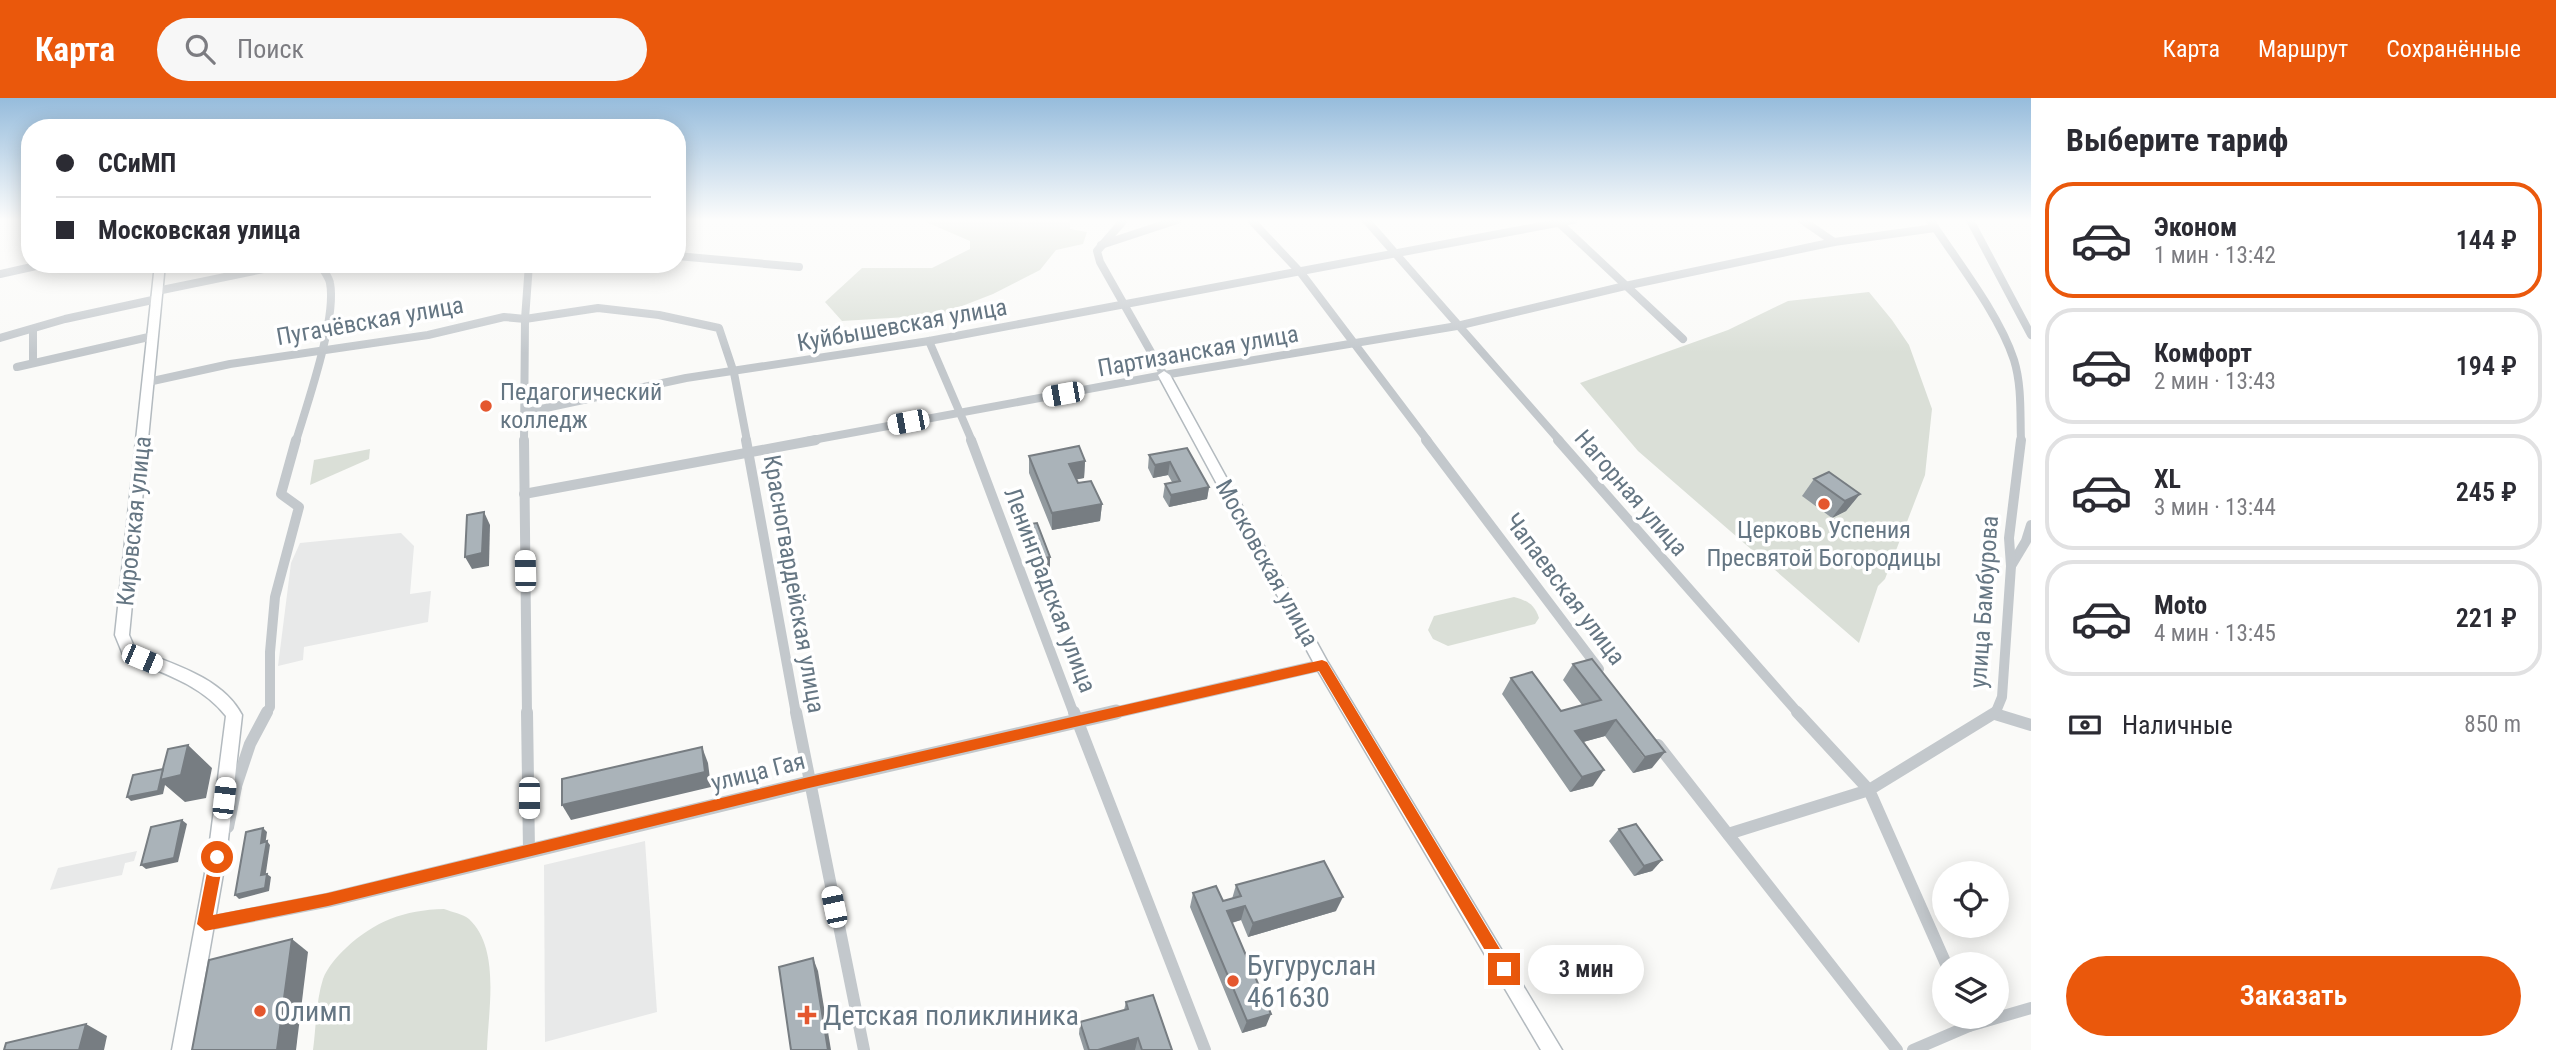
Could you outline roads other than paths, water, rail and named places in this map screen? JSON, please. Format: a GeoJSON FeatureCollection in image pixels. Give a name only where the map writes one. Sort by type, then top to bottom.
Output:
{"type":"FeatureCollection","features":[{"type":"Feature","properties":{"kind":"main road","name":"Кировская улица"},"geometry":{"type":"LineString","coordinates":[[159,273],[122,635],[129,653],[190,679],[225,701],[234,715],[230,792]]}},
{"type":"Feature","properties":{"kind":"main road","name":"Московская улица"},"geometry":{"type":"LineString","coordinates":[[1164,375],[1322,665],[1552,1050]]}},
{"type":"Feature","properties":{"kind":"main road"},"geometry":{"type":"LineString","coordinates":[[182,1050],[230,792]]}},
{"type":"Feature","properties":{"kind":"street"},"geometry":{"type":"LineString","coordinates":[[770,264],[799,267]]}},
{"type":"Feature","properties":{"kind":"street","name":"Московская улица"},"geometry":{"type":"LineString","coordinates":[[1101,264],[1164,375]]}},
{"type":"Feature","properties":{"kind":"street","name":"Чапаевская улица"},"geometry":{"type":"LineString","coordinates":[[1294,264],[1602,674]]}},
{"type":"Feature","properties":{"kind":"street","name":"Куйбышевская улица"},"geometry":{"type":"LineString","coordinates":[[527,412],[686,378],[734,373],[929,341],[1343,264]]}},
{"type":"Feature","properties":{"kind":"street","name":"Нагорная улица"},"geometry":{"type":"LineString","coordinates":[[1404,264],[1868,790]]}},
{"type":"Feature","properties":{"kind":"street"},"geometry":{"type":"LineString","coordinates":[[1603,264],[1683,339]]}},
{"type":"Feature","properties":{"kind":"street","name":"Партизанская улица"},"geometry":{"type":"LineString","coordinates":[[524,494],[1164,375],[1457,326],[1727,264]]}},
{"type":"Feature","properties":{"kind":"street","name":"улица Бамбурова"},"geometry":{"type":"LineString","coordinates":[[1728,834],[1868,790],[1995,714],[2002,697],[2011,566],[2008,538],[2021,442],[2020,390],[2014,361],[2003,333],[1959,264]]}},
{"type":"Feature","properties":{"kind":"street"},"geometry":{"type":"LineString","coordinates":[[1994,264],[2031,335]]}},
{"type":"Feature","properties":{"kind":"street"},"geometry":{"type":"LineString","coordinates":[[0,274],[21,269]]}},
{"type":"Feature","properties":{"kind":"street"},"geometry":{"type":"LineString","coordinates":[[0,338],[157,295],[250,273]]}},
{"type":"Feature","properties":{"kind":"street"},"geometry":{"type":"LineString","coordinates":[[230,792],[250,744],[270,707],[270,652],[275,597],[299,507],[281,494],[322,350],[331,303],[330,281],[325,273]]}},
{"type":"Feature","properties":{"kind":"street"},"geometry":{"type":"LineString","coordinates":[[529,273],[524,494],[529,851]]}},
{"type":"Feature","properties":{"kind":"street","name":"Пугачёвская улица"},"geometry":{"type":"LineString","coordinates":[[148,382],[230,364],[393,341],[504,317],[526,319],[598,308],[719,328],[734,373]]}},
{"type":"Feature","properties":{"kind":"street"},"geometry":{"type":"LineString","coordinates":[[33,329],[33,363]]}},
{"type":"Feature","properties":{"kind":"street"},"geometry":{"type":"LineString","coordinates":[[17,367],[153,336]]}},
{"type":"Feature","properties":{"kind":"street","name":"Ленинградская улица"},"geometry":{"type":"LineString","coordinates":[[929,341],[961,412],[1205,1050]]}},
{"type":"Feature","properties":{"kind":"street","name":"Красногвардейская улица"},"geometry":{"type":"LineString","coordinates":[[734,373],[809,783],[864,1050]]}},
{"type":"Feature","properties":{"kind":"street"},"geometry":{"type":"LineString","coordinates":[[2011,566],[2026,541],[2031,524]]}},
{"type":"Feature","properties":{"kind":"street","name":"улица Гая"},"geometry":{"type":"LineString","coordinates":[[205,924],[328,900],[809,783],[1322,665]]}},
{"type":"Feature","properties":{"kind":"street"},"geometry":{"type":"LineString","coordinates":[[1995,714],[2029,727]]}},
{"type":"Feature","properties":{"kind":"street"},"geometry":{"type":"LineString","coordinates":[[1651,736],[1897,1050]]}},
{"type":"Feature","properties":{"kind":"street"},"geometry":{"type":"LineString","coordinates":[[1868,790],[1941,952]]}},
{"type":"Feature","properties":{"kind":"street"},"geometry":{"type":"LineString","coordinates":[[1851,797],[1863,802],[1881,819]]}},
{"type":"Feature","properties":{"kind":"street"},"geometry":{"type":"LineString","coordinates":[[2009,1013],[2031,1008]]}},
{"type":"Feature","properties":{"kind":"street"},"geometry":{"type":"LineString","coordinates":[[1913,1050],[1953,1029]]}},
{"type":"Feature","properties":{"kind":"place","name":"Педагогический колледж"},"geometry":{"type":"Point","coordinates":[486,406]}},
{"type":"Feature","properties":{"kind":"place","name":"Церковь Успения Пресвятой Богородицы"},"geometry":{"type":"Point","coordinates":[1824,504]}},
{"type":"Feature","properties":{"kind":"place","name":"Бугуруслан 461630"},"geometry":{"type":"Point","coordinates":[1233,981]}},
{"type":"Feature","properties":{"kind":"place","name":"Олимп"},"geometry":{"type":"Point","coordinates":[260,1011]}},
{"type":"Feature","properties":{"kind":"place","name":"Детская поликлиника"},"geometry":{"type":"Point","coordinates":[807,1015]}}]}
